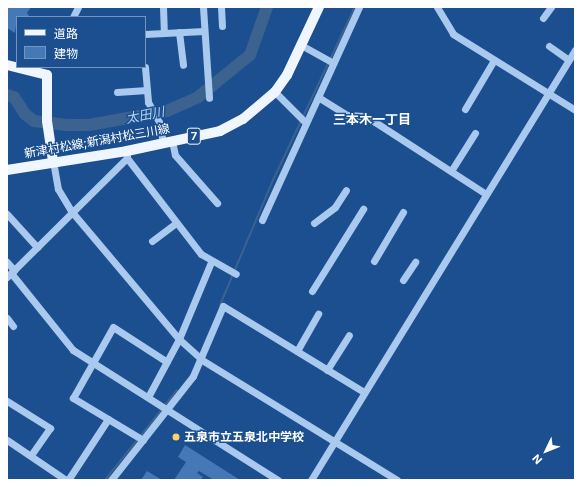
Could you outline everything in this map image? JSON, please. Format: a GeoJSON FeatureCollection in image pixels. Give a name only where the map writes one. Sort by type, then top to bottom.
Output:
{"type":"FeatureCollection","features":[{"type":"Feature","properties":{"kind":"main road","name":"新津村松線;新潟村松三川線"},"geometry":{"type":"LineString","coordinates":[[7,170],[53,161],[127,154],[167,142],[220,131],[243,119],[275,92],[301,45],[319,7]]}},
{"type":"Feature","properties":{"kind":"main road"},"geometry":{"type":"LineString","coordinates":[[28,68],[49,71],[47,121],[53,161]]}},
{"type":"Feature","properties":{"kind":"street"},"geometry":{"type":"LineString","coordinates":[[74,16],[78,7]]}},
{"type":"Feature","properties":{"kind":"street"},"geometry":{"type":"LineString","coordinates":[[162,7],[164,33]]}},
{"type":"Feature","properties":{"kind":"street"},"geometry":{"type":"LineString","coordinates":[[202,7],[209,98]]}},
{"type":"Feature","properties":{"kind":"street"},"geometry":{"type":"LineString","coordinates":[[221,7],[222,26]]}},
{"type":"Feature","properties":{"kind":"street"},"geometry":{"type":"LineString","coordinates":[[262,220],[304,122],[318,97],[359,7]]}},
{"type":"Feature","properties":{"kind":"street"},"geometry":{"type":"LineString","coordinates":[[437,7],[453,34],[575,110]]}},
{"type":"Feature","properties":{"kind":"street"},"geometry":{"type":"LineString","coordinates":[[543,18],[550,7]]}},
{"type":"Feature","properties":{"kind":"street"},"geometry":{"type":"LineString","coordinates":[[146,34],[204,31]]}},
{"type":"Feature","properties":{"kind":"street"},"geometry":{"type":"LineString","coordinates":[[179,32],[183,65]]}},
{"type":"Feature","properties":{"kind":"street"},"geometry":{"type":"LineString","coordinates":[[301,45],[333,63]]}},
{"type":"Feature","properties":{"kind":"street"},"geometry":{"type":"LineString","coordinates":[[549,46],[569,60]]}},
{"type":"Feature","properties":{"kind":"street"},"geometry":{"type":"LineString","coordinates":[[311,480],[575,50]]}},
{"type":"Feature","properties":{"kind":"street"},"geometry":{"type":"LineString","coordinates":[[465,109],[494,60]]}},
{"type":"Feature","properties":{"kind":"street"},"geometry":{"type":"LineString","coordinates":[[145,68],[148,102],[159,122],[167,142],[175,154],[217,203]]}},
{"type":"Feature","properties":{"kind":"street"},"geometry":{"type":"LineString","coordinates":[[117,92],[147,90]]}},
{"type":"Feature","properties":{"kind":"street"},"geometry":{"type":"LineString","coordinates":[[275,92],[304,122]]}},
{"type":"Feature","properties":{"kind":"street"},"geometry":{"type":"LineString","coordinates":[[318,97],[347,115],[364,116],[375,122],[486,194]]}},
{"type":"Feature","properties":{"kind":"street"},"geometry":{"type":"LineString","coordinates":[[451,171],[475,133]]}},
{"type":"Feature","properties":{"kind":"street"},"geometry":{"type":"LineString","coordinates":[[11,274],[127,154],[176,223],[210,262],[236,274]]}},
{"type":"Feature","properties":{"kind":"street"},"geometry":{"type":"LineString","coordinates":[[53,161],[58,189],[72,212],[179,339],[202,360],[397,480]]}},
{"type":"Feature","properties":{"kind":"street"},"geometry":{"type":"LineString","coordinates":[[314,223],[335,207],[346,190]]}},
{"type":"Feature","properties":{"kind":"street"},"geometry":{"type":"LineString","coordinates":[[312,291],[363,209]]}},
{"type":"Feature","properties":{"kind":"street"},"geometry":{"type":"LineString","coordinates":[[374,261],[403,212]]}},
{"type":"Feature","properties":{"kind":"street"},"geometry":{"type":"LineString","coordinates":[[7,214],[37,247]]}},
{"type":"Feature","properties":{"kind":"street"},"geometry":{"type":"LineString","coordinates":[[152,241],[176,223]]}},
{"type":"Feature","properties":{"kind":"street"},"geometry":{"type":"LineString","coordinates":[[7,262],[11,274],[73,350],[278,480]]}},
{"type":"Feature","properties":{"kind":"street"},"geometry":{"type":"LineString","coordinates":[[148,397],[179,339],[210,262]]}},
{"type":"Feature","properties":{"kind":"street"},"geometry":{"type":"LineString","coordinates":[[403,280],[415,262]]}},
{"type":"Feature","properties":{"kind":"street"},"geometry":{"type":"LineString","coordinates":[[111,480],[143,440],[165,409],[193,376],[202,360],[223,306],[364,392]]}},
{"type":"Feature","properties":{"kind":"street"},"geometry":{"type":"LineString","coordinates":[[297,351],[318,314]]}},
{"type":"Feature","properties":{"kind":"street"},"geometry":{"type":"LineString","coordinates":[[7,318],[13,326]]}},
{"type":"Feature","properties":{"kind":"street"},"geometry":{"type":"LineString","coordinates":[[143,440],[73,398],[113,327],[167,362]]}},
{"type":"Feature","properties":{"kind":"street"},"geometry":{"type":"LineString","coordinates":[[328,370],[349,335]]}},
{"type":"Feature","properties":{"kind":"street"},"geometry":{"type":"LineString","coordinates":[[7,401],[50,428],[31,455]]}},
{"type":"Feature","properties":{"kind":"street"},"geometry":{"type":"LineString","coordinates":[[7,440],[67,480],[108,419]]}},
{"type":"Feature","properties":{"kind":"building"},"geometry":{"type":"Polygon","coordinates":[[[7,7],[31,7],[27,13],[29,16],[16,16],[15,33],[7,28],[7,7]]]}},
{"type":"Feature","properties":{"kind":"building"},"geometry":{"type":"Polygon","coordinates":[[[185,445],[240,480],[214,480],[199,471],[197,473],[203,477],[201,480],[174,480],[186,462],[178,457],[185,445]]]}},
{"type":"Feature","properties":{"kind":"building"},"geometry":{"type":"Polygon","coordinates":[[[147,471],[162,480],[141,480],[147,471]]]}},
{"type":"Feature","properties":{"kind":"waterway","name":"太田川"},"geometry":{"type":"LineString","coordinates":[[7,95],[14,97],[25,114],[34,121],[65,125],[89,125],[167,111],[198,97],[250,55],[267,7]]}},
{"type":"Feature","properties":{"kind":"waterway"},"geometry":{"type":"LineString","coordinates":[[220,305],[274,178],[355,7]]}},
{"type":"Feature","properties":{"kind":"waterway"},"geometry":{"type":"LineString","coordinates":[[165,405],[177,390]]}},
{"type":"Feature","properties":{"kind":"waterway"},"geometry":{"type":"LineString","coordinates":[[105,480],[162,409]]}},
{"type":"Feature","properties":{"kind":"place","name":"五泉市立五泉北中学校"},"geometry":{"type":"Point","coordinates":[176,437]}},
{"type":"Feature","properties":{"kind":"district","name":"三本木一丁目"},"geometry":{"type":"Point","coordinates":[372,119]}}]}
